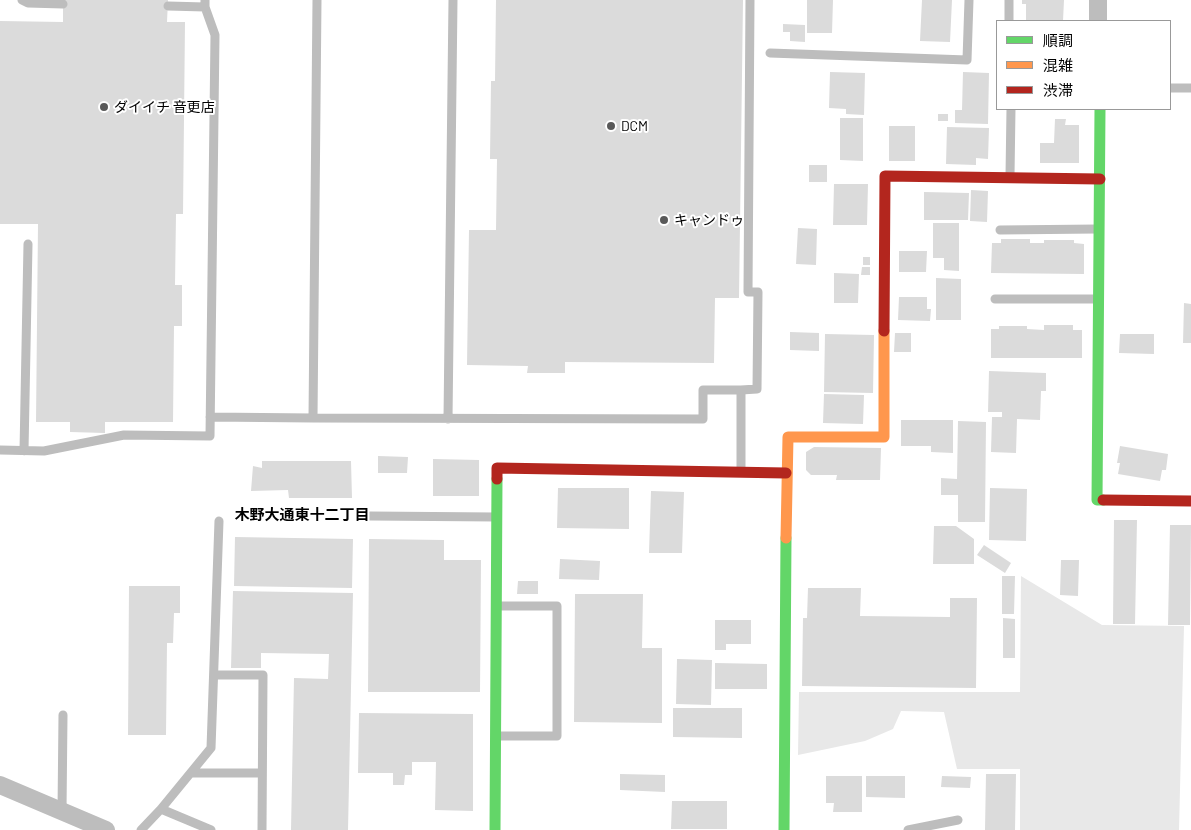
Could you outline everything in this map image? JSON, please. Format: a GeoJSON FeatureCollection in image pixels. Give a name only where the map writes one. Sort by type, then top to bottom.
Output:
{"type":"FeatureCollection","features":[{"type":"Feature","properties":{"kind":"street"},"geometry":{"type":"LineString","coordinates":[[1098,0],[1098,20]]}},
{"type":"Feature","properties":{"kind":"street"},"geometry":{"type":"LineString","coordinates":[[1100,110],[1097,500],[1191,501]]}},
{"type":"Feature","properties":{"kind":"street"},"geometry":{"type":"LineString","coordinates":[[784,830],[786,474],[788,438],[884,436],[886,176],[1100,179]]}},
{"type":"Feature","properties":{"kind":"street"},"geometry":{"type":"LineString","coordinates":[[496,830],[497,468],[786,474]]}},
{"type":"Feature","properties":{"kind":"street"},"geometry":{"type":"LineString","coordinates":[[0,785],[106,830]]}},
{"type":"Feature","properties":{"kind":"lane"},"geometry":{"type":"LineString","coordinates":[[22,0],[28,3],[45,1],[63,4]]}},
{"type":"Feature","properties":{"kind":"lane"},"geometry":{"type":"LineString","coordinates":[[314,418],[317,0]]}},
{"type":"Feature","properties":{"kind":"lane"},"geometry":{"type":"LineString","coordinates":[[448,419],[453,0]]}},
{"type":"Feature","properties":{"kind":"lane"},"geometry":{"type":"LineString","coordinates":[[210,417],[702,419],[703,390],[757,389],[758,292],[748,292],[750,0]]}},
{"type":"Feature","properties":{"kind":"lane"},"geometry":{"type":"LineString","coordinates":[[770,54],[968,60],[969,0]]}},
{"type":"Feature","properties":{"kind":"lane"},"geometry":{"type":"LineString","coordinates":[[1009,20],[1010,0]]}},
{"type":"Feature","properties":{"kind":"lane"},"geometry":{"type":"LineString","coordinates":[[0,450],[44,451],[124,435],[210,436],[215,35],[205,3],[168,6]]}},
{"type":"Feature","properties":{"kind":"lane"},"geometry":{"type":"LineString","coordinates":[[1171,88],[1191,88]]}},
{"type":"Feature","properties":{"kind":"lane"},"geometry":{"type":"LineString","coordinates":[[1010,178],[1011,110]]}},
{"type":"Feature","properties":{"kind":"lane"},"geometry":{"type":"LineString","coordinates":[[1000,230],[1100,228]]}},
{"type":"Feature","properties":{"kind":"lane"},"geometry":{"type":"LineString","coordinates":[[24,451],[28,244]]}},
{"type":"Feature","properties":{"kind":"lane"},"geometry":{"type":"LineString","coordinates":[[995,299],[1099,299]]}},
{"type":"Feature","properties":{"kind":"lane"},"geometry":{"type":"LineString","coordinates":[[741,390],[741,473]]}},
{"type":"Feature","properties":{"kind":"lane"},"geometry":{"type":"LineString","coordinates":[[370,516],[496,517]]}},
{"type":"Feature","properties":{"kind":"lane"},"geometry":{"type":"LineString","coordinates":[[142,830],[162,809],[211,748],[220,521]]}},
{"type":"Feature","properties":{"kind":"lane"},"geometry":{"type":"LineString","coordinates":[[496,606],[557,606],[557,736],[496,736]]}},
{"type":"Feature","properties":{"kind":"lane"},"geometry":{"type":"LineString","coordinates":[[214,675],[263,676],[262,830]]}},
{"type":"Feature","properties":{"kind":"lane"},"geometry":{"type":"LineString","coordinates":[[62,716],[62,811]]}},
{"type":"Feature","properties":{"kind":"lane"},"geometry":{"type":"LineString","coordinates":[[191,773],[262,773]]}},
{"type":"Feature","properties":{"kind":"lane"},"geometry":{"type":"LineString","coordinates":[[162,809],[211,830]]}},
{"type":"Feature","properties":{"kind":"lane"},"geometry":{"type":"LineString","coordinates":[[908,830],[958,820]]}},
{"type":"Feature","properties":{"kind":"shaded area"},"geometry":{"type":"Polygon","coordinates":[[[1021,576],[1102,625],[1184,626],[1179,830],[1020,830],[1020,769],[957,769],[944,712],[901,711],[893,729],[865,741],[798,755],[799,692],[1020,692],[1021,576]]]}},
{"type":"Feature","properties":{"kind":"building"},"geometry":{"type":"Polygon","coordinates":[[[63,0],[168,0],[167,22],[185,22],[183,214],[176,214],[175,285],[182,285],[182,326],[174,326],[173,422],[105,422],[105,433],[70,432],[70,422],[36,422],[38,224],[0,224],[0,21],[63,22],[63,0]]]}},
{"type":"Feature","properties":{"kind":"building"},"geometry":{"type":"Polygon","coordinates":[[[496,0],[743,0],[739,298],[715,298],[714,363],[565,362],[565,373],[527,373],[528,366],[467,365],[469,230],[496,230],[497,159],[490,159],[491,81],[495,81],[496,0]]]}},
{"type":"Feature","properties":{"kind":"building"},"geometry":{"type":"Polygon","coordinates":[[[807,0],[833,0],[832,33],[807,33],[807,0]]]}},
{"type":"Feature","properties":{"kind":"building"},"geometry":{"type":"Polygon","coordinates":[[[922,0],[952,0],[950,42],[920,41],[922,0]]]}},
{"type":"Feature","properties":{"kind":"building"},"geometry":{"type":"Polygon","coordinates":[[[1022,0],[1064,0],[1063,20],[1026,20],[1026,4],[1022,4],[1022,0]]]}},
{"type":"Feature","properties":{"kind":"building"},"geometry":{"type":"Polygon","coordinates":[[[783,24],[805,25],[805,42],[790,41],[790,32],[783,32],[783,24]]]}},
{"type":"Feature","properties":{"kind":"building"},"geometry":{"type":"Polygon","coordinates":[[[830,72],[865,73],[864,115],[846,114],[846,109],[829,108],[830,72]]]}},
{"type":"Feature","properties":{"kind":"building"},"geometry":{"type":"Polygon","coordinates":[[[963,72],[989,73],[988,124],[955,123],[955,110],[962,110],[963,72]]]}},
{"type":"Feature","properties":{"kind":"building"},"geometry":{"type":"Polygon","coordinates":[[[938,114],[948,114],[948,121],[938,121],[938,114]]]}},
{"type":"Feature","properties":{"kind":"building"},"geometry":{"type":"Polygon","coordinates":[[[840,118],[863,118],[863,161],[840,160],[840,118]]]}},
{"type":"Feature","properties":{"kind":"building"},"geometry":{"type":"Polygon","coordinates":[[[1055,119],[1066,119],[1065,125],[1079,125],[1079,163],[1040,163],[1040,143],[1054,143],[1055,119]]]}},
{"type":"Feature","properties":{"kind":"building"},"geometry":{"type":"Polygon","coordinates":[[[889,126],[915,126],[915,161],[889,161],[889,126]]]}},
{"type":"Feature","properties":{"kind":"building"},"geometry":{"type":"Polygon","coordinates":[[[947,127],[989,128],[988,159],[976,158],[976,165],[946,164],[947,127]]]}},
{"type":"Feature","properties":{"kind":"building"},"geometry":{"type":"Polygon","coordinates":[[[809,165],[827,165],[827,182],[809,182],[809,165]]]}},
{"type":"Feature","properties":{"kind":"building"},"geometry":{"type":"Polygon","coordinates":[[[834,184],[868,184],[867,225],[833,225],[834,184]]]}},
{"type":"Feature","properties":{"kind":"building"},"geometry":{"type":"Polygon","coordinates":[[[971,190],[988,191],[987,222],[970,221],[971,190]]]}},
{"type":"Feature","properties":{"kind":"building"},"geometry":{"type":"Polygon","coordinates":[[[924,192],[969,193],[968,220],[924,220],[924,192]]]}},
{"type":"Feature","properties":{"kind":"building"},"geometry":{"type":"Polygon","coordinates":[[[933,223],[959,223],[959,271],[944,270],[944,258],[933,258],[933,223]]]}},
{"type":"Feature","properties":{"kind":"building"},"geometry":{"type":"Polygon","coordinates":[[[798,228],[817,229],[816,265],[796,264],[798,228]]]}},
{"type":"Feature","properties":{"kind":"building"},"geometry":{"type":"Polygon","coordinates":[[[1001,239],[1030,239],[1030,243],[1044,243],[1044,240],[1074,240],[1074,243],[1084,244],[1084,274],[991,273],[992,243],[1001,243],[1001,239]]]}},
{"type":"Feature","properties":{"kind":"building"},"geometry":{"type":"Polygon","coordinates":[[[899,251],[927,251],[926,272],[899,272],[899,251]]]}},
{"type":"Feature","properties":{"kind":"building"},"geometry":{"type":"Polygon","coordinates":[[[863,257],[870,257],[870,265],[863,265],[863,257]]]}},
{"type":"Feature","properties":{"kind":"building"},"geometry":{"type":"Polygon","coordinates":[[[862,267],[870,267],[870,275],[861,275],[862,267]]]}},
{"type":"Feature","properties":{"kind":"building"},"geometry":{"type":"Polygon","coordinates":[[[834,273],[859,274],[858,303],[834,303],[834,273]]]}},
{"type":"Feature","properties":{"kind":"building"},"geometry":{"type":"Polygon","coordinates":[[[936,278],[961,279],[961,320],[936,320],[936,278]]]}},
{"type":"Feature","properties":{"kind":"building"},"geometry":{"type":"Polygon","coordinates":[[[899,297],[927,297],[927,309],[931,309],[930,321],[898,320],[899,297]]]}},
{"type":"Feature","properties":{"kind":"building"},"geometry":{"type":"Polygon","coordinates":[[[1184,303],[1191,304],[1191,343],[1183,343],[1184,303]]]}},
{"type":"Feature","properties":{"kind":"building"},"geometry":{"type":"Polygon","coordinates":[[[1044,325],[1073,325],[1073,330],[1082,330],[1082,358],[991,358],[991,329],[999,329],[999,326],[1027,326],[1027,329],[1044,330],[1044,325]]]}},
{"type":"Feature","properties":{"kind":"building"},"geometry":{"type":"Polygon","coordinates":[[[790,332],[819,333],[819,351],[790,350],[790,332]]]}},
{"type":"Feature","properties":{"kind":"building"},"geometry":{"type":"Polygon","coordinates":[[[895,333],[911,333],[911,352],[894,352],[895,333]]]}},
{"type":"Feature","properties":{"kind":"building"},"geometry":{"type":"Polygon","coordinates":[[[825,334],[874,335],[873,393],[824,392],[825,334]]]}},
{"type":"Feature","properties":{"kind":"building"},"geometry":{"type":"Polygon","coordinates":[[[1120,334],[1154,334],[1154,354],[1119,353],[1120,334]]]}},
{"type":"Feature","properties":{"kind":"building"},"geometry":{"type":"Polygon","coordinates":[[[989,371],[1046,373],[1046,391],[1041,391],[1040,420],[1017,419],[1016,453],[991,452],[992,417],[1002,417],[1002,412],[988,412],[989,371]]]}},
{"type":"Feature","properties":{"kind":"building"},"geometry":{"type":"Polygon","coordinates":[[[824,394],[864,395],[863,424],[823,423],[824,394]]]}},
{"type":"Feature","properties":{"kind":"building"},"geometry":{"type":"Polygon","coordinates":[[[901,420],[953,420],[953,453],[931,452],[931,446],[901,446],[901,420]]]}},
{"type":"Feature","properties":{"kind":"building"},"geometry":{"type":"Polygon","coordinates":[[[958,421],[986,422],[985,522],[958,522],[958,495],[941,495],[941,478],[957,479],[958,421]]]}},
{"type":"Feature","properties":{"kind":"building"},"geometry":{"type":"Polygon","coordinates":[[[1120,446],[1168,454],[1166,470],[1162,470],[1160,481],[1118,474],[1120,463],[1117,463],[1120,446]]]}},
{"type":"Feature","properties":{"kind":"building"},"geometry":{"type":"Polygon","coordinates":[[[814,447],[881,448],[880,480],[836,480],[837,475],[811,475],[806,470],[806,452],[814,447]]]}},
{"type":"Feature","properties":{"kind":"building"},"geometry":{"type":"Polygon","coordinates":[[[378,456],[408,457],[407,473],[378,473],[378,456]]]}},
{"type":"Feature","properties":{"kind":"building"},"geometry":{"type":"Polygon","coordinates":[[[433,459],[479,460],[479,496],[433,496],[433,459]]]}},
{"type":"Feature","properties":{"kind":"building"},"geometry":{"type":"Polygon","coordinates":[[[262,461],[351,461],[352,498],[289,498],[288,490],[251,491],[253,466],[262,468],[262,461]]]}},
{"type":"Feature","properties":{"kind":"building"},"geometry":{"type":"Polygon","coordinates":[[[558,488],[629,488],[629,529],[557,528],[558,488]]]}},
{"type":"Feature","properties":{"kind":"building"},"geometry":{"type":"Polygon","coordinates":[[[990,488],[1027,489],[1026,541],[989,540],[990,488]]]}},
{"type":"Feature","properties":{"kind":"building"},"geometry":{"type":"Polygon","coordinates":[[[651,491],[684,492],[682,553],[649,553],[651,491]]]}},
{"type":"Feature","properties":{"kind":"building"},"geometry":{"type":"Polygon","coordinates":[[[1114,520],[1137,520],[1135,624],[1113,624],[1114,520]]]}},
{"type":"Feature","properties":{"kind":"building"},"geometry":{"type":"Polygon","coordinates":[[[1170,525],[1191,525],[1190,625],[1168,625],[1170,525]]]}},
{"type":"Feature","properties":{"kind":"building"},"geometry":{"type":"Polygon","coordinates":[[[934,526],[956,526],[974,539],[974,564],[933,564],[934,526]]]}},
{"type":"Feature","properties":{"kind":"building"},"geometry":{"type":"Polygon","coordinates":[[[235,537],[353,539],[352,588],[234,586],[235,537]]]}},
{"type":"Feature","properties":{"kind":"building"},"geometry":{"type":"Polygon","coordinates":[[[369,539],[444,540],[444,560],[481,560],[480,692],[368,692],[369,539]]]}},
{"type":"Feature","properties":{"kind":"building"},"geometry":{"type":"Polygon","coordinates":[[[984,545],[1011,563],[1005,573],[977,555],[984,545]]]}},
{"type":"Feature","properties":{"kind":"building"},"geometry":{"type":"Polygon","coordinates":[[[560,559],[600,561],[599,580],[559,579],[560,559]]]}},
{"type":"Feature","properties":{"kind":"building"},"geometry":{"type":"Polygon","coordinates":[[[1061,560],[1079,560],[1078,596],[1060,595],[1061,560]]]}},
{"type":"Feature","properties":{"kind":"building"},"geometry":{"type":"Polygon","coordinates":[[[1002,576],[1015,576],[1014,614],[1002,614],[1002,576]]]}},
{"type":"Feature","properties":{"kind":"building"},"geometry":{"type":"Polygon","coordinates":[[[518,581],[538,581],[538,594],[517,594],[518,581]]]}},
{"type":"Feature","properties":{"kind":"building"},"geometry":{"type":"Polygon","coordinates":[[[129,586],[180,586],[180,613],[174,613],[173,643],[167,643],[166,735],[128,735],[129,586]]]}},
{"type":"Feature","properties":{"kind":"building"},"geometry":{"type":"Polygon","coordinates":[[[808,588],[861,588],[860,616],[950,617],[950,598],[977,598],[976,688],[802,686],[803,618],[807,618],[808,588]]]}},
{"type":"Feature","properties":{"kind":"building"},"geometry":{"type":"Polygon","coordinates":[[[233,591],[353,593],[348,830],[291,830],[294,678],[328,679],[329,654],[261,653],[261,668],[231,668],[233,591]]]}},
{"type":"Feature","properties":{"kind":"building"},"geometry":{"type":"Polygon","coordinates":[[[575,594],[643,594],[642,648],[662,648],[662,723],[574,722],[575,594]]]}},
{"type":"Feature","properties":{"kind":"building"},"geometry":{"type":"Polygon","coordinates":[[[1003,618],[1015,619],[1015,658],[1003,658],[1003,618]]]}},
{"type":"Feature","properties":{"kind":"building"},"geometry":{"type":"Polygon","coordinates":[[[715,620],[751,620],[751,644],[726,644],[726,650],[715,650],[715,620]]]}},
{"type":"Feature","properties":{"kind":"building"},"geometry":{"type":"Polygon","coordinates":[[[677,659],[712,660],[711,705],[676,704],[677,659]]]}},
{"type":"Feature","properties":{"kind":"building"},"geometry":{"type":"Polygon","coordinates":[[[715,663],[767,664],[767,689],[715,689],[715,663]]]}},
{"type":"Feature","properties":{"kind":"building"},"geometry":{"type":"Polygon","coordinates":[[[673,708],[742,708],[742,738],[673,737],[673,708]]]}},
{"type":"Feature","properties":{"kind":"building"},"geometry":{"type":"Polygon","coordinates":[[[359,713],[473,714],[473,811],[435,810],[436,762],[412,762],[412,775],[405,775],[404,785],[393,785],[393,773],[358,773],[359,713]]]}},
{"type":"Feature","properties":{"kind":"building"},"geometry":{"type":"Polygon","coordinates":[[[620,774],[665,775],[665,792],[620,790],[620,774]]]}},
{"type":"Feature","properties":{"kind":"building"},"geometry":{"type":"Polygon","coordinates":[[[986,774],[1016,774],[1015,830],[985,830],[986,774]]]}},
{"type":"Feature","properties":{"kind":"building"},"geometry":{"type":"Polygon","coordinates":[[[826,776],[862,776],[862,812],[833,812],[834,803],[826,803],[826,776]]]}},
{"type":"Feature","properties":{"kind":"building"},"geometry":{"type":"Polygon","coordinates":[[[866,776],[905,776],[905,798],[866,797],[866,776]]]}},
{"type":"Feature","properties":{"kind":"building"},"geometry":{"type":"Polygon","coordinates":[[[942,776],[971,777],[970,788],[941,787],[942,776]]]}},
{"type":"Feature","properties":{"kind":"building"},"geometry":{"type":"Polygon","coordinates":[[[672,801],[727,801],[727,829],[671,829],[672,801]]]}},
{"type":"Feature","properties":{"kind":"traffic: fast"},"geometry":{"type":"LineString","coordinates":[[1100,110],[1097,500],[1103,500]]}},
{"type":"Feature","properties":{"kind":"traffic: fast"},"geometry":{"type":"LineString","coordinates":[[495,830],[497,479]]}},
{"type":"Feature","properties":{"kind":"traffic: fast"},"geometry":{"type":"LineString","coordinates":[[784,830],[786,538]]}},
{"type":"Feature","properties":{"kind":"traffic: slow"},"geometry":{"type":"LineString","coordinates":[[786,538],[788,437],[884,437],[884,331]]}},
{"type":"Feature","properties":{"kind":"traffic: jam"},"geometry":{"type":"LineString","coordinates":[[884,331],[885,176],[1100,179]]}},
{"type":"Feature","properties":{"kind":"traffic: jam"},"geometry":{"type":"LineString","coordinates":[[497,479],[497,468],[786,473]]}},
{"type":"Feature","properties":{"kind":"traffic: jam"},"geometry":{"type":"LineString","coordinates":[[1103,500],[1191,501]]}},
{"type":"Feature","properties":{"kind":"place","name":"ダイイチ 音更店"},"geometry":{"type":"Point","coordinates":[104,107]}},
{"type":"Feature","properties":{"kind":"place","name":"DCM"},"geometry":{"type":"Point","coordinates":[611,126]}},
{"type":"Feature","properties":{"kind":"place","name":"キャンドゥ"},"geometry":{"type":"Point","coordinates":[664,220]}},
{"type":"Feature","properties":{"kind":"district","name":"木野大通東十二丁目"},"geometry":{"type":"Point","coordinates":[302,515]}}]}
